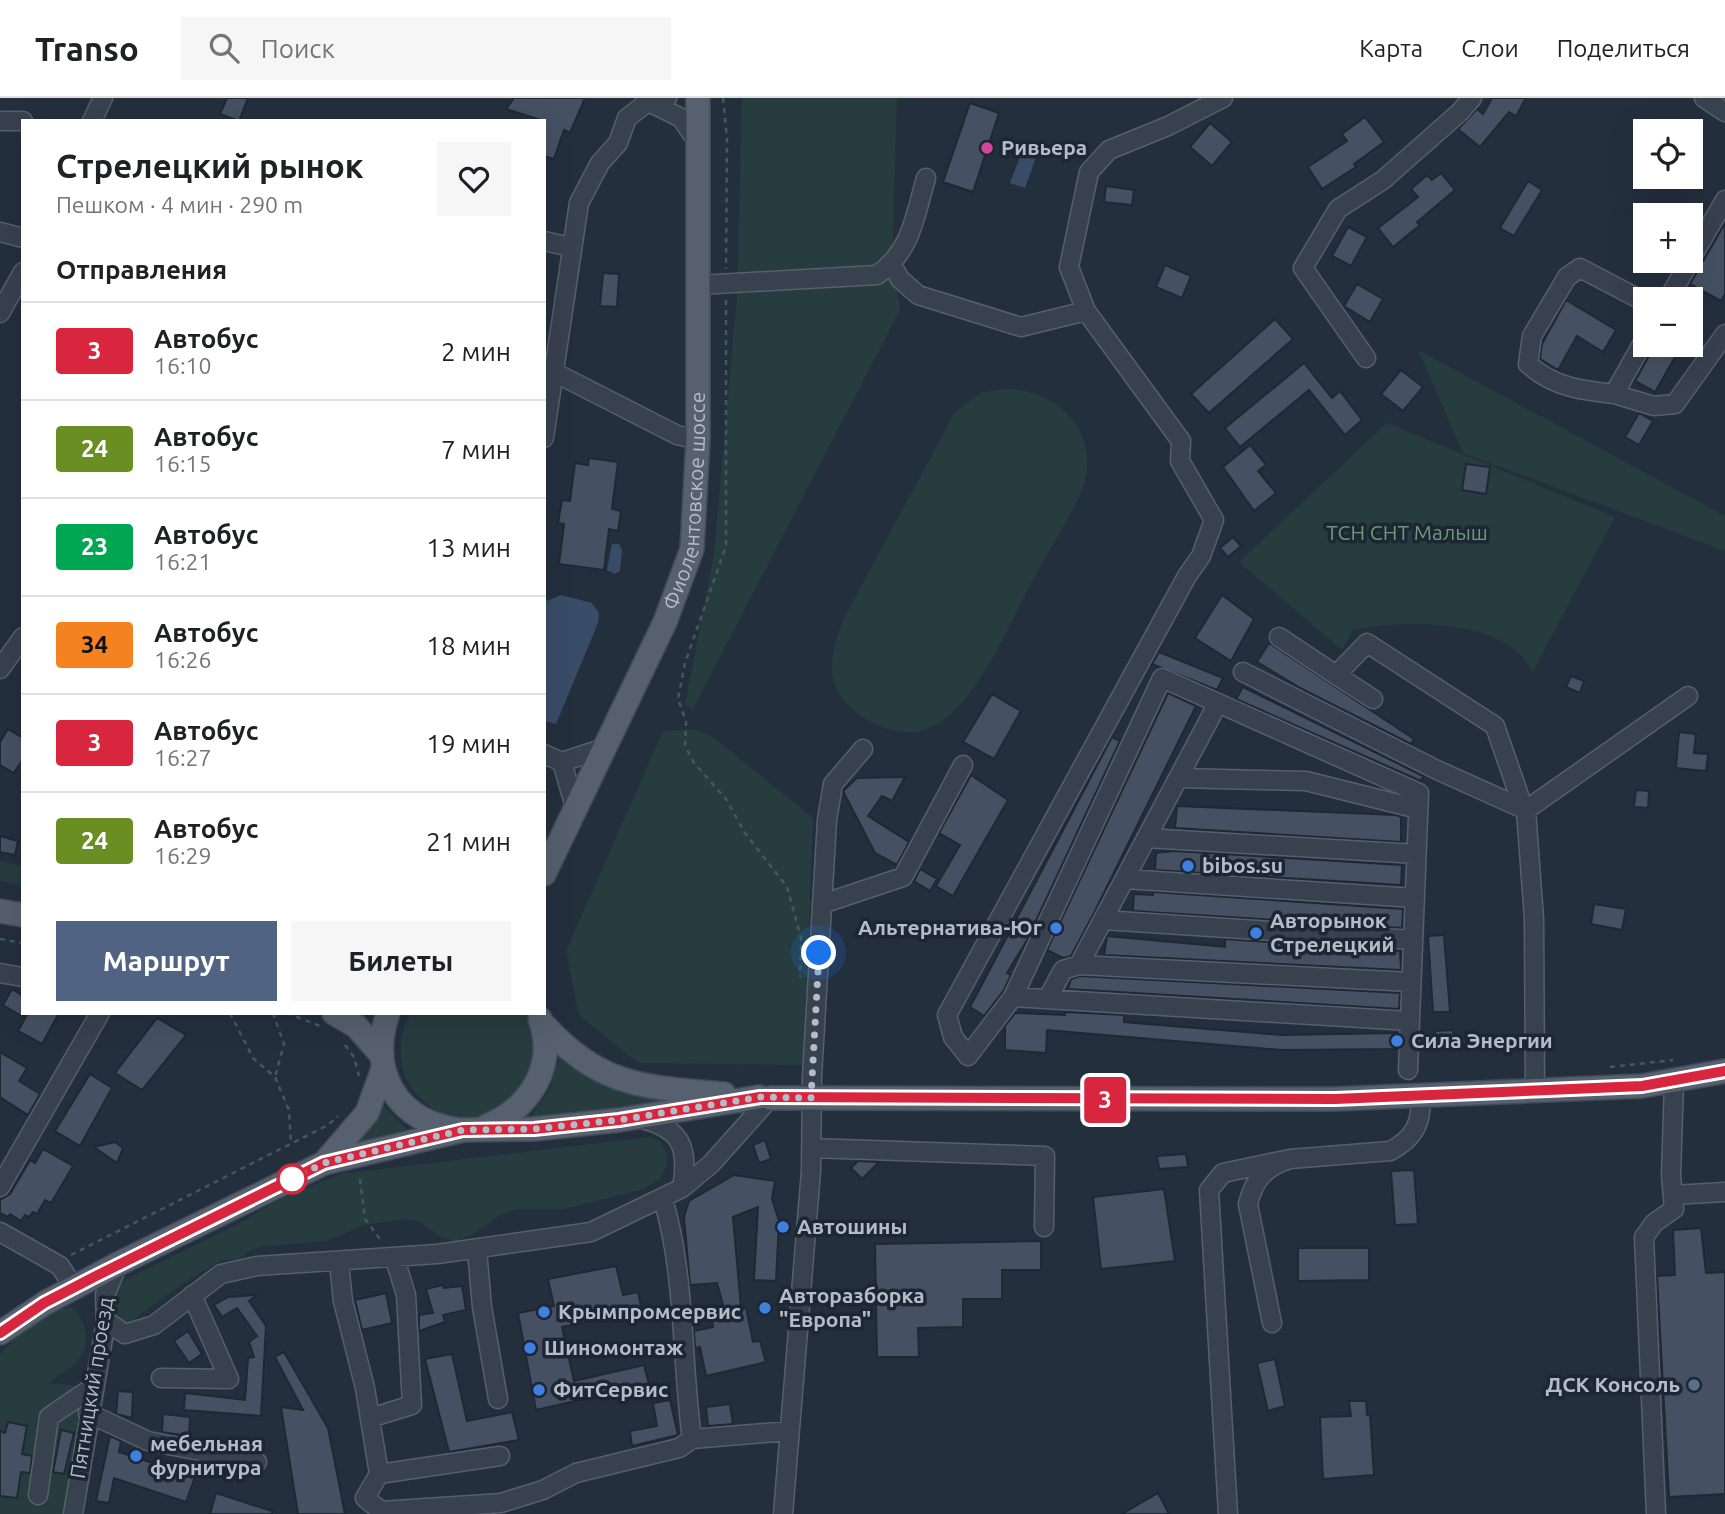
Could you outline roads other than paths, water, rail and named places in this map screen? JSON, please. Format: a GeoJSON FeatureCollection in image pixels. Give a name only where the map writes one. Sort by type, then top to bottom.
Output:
{"type":"FeatureCollection","features":[{"type":"Feature","properties":{"kind":"main road","name":"Фиолентовское шоссе"},"geometry":{"type":"LineString","coordinates":[[546,870],[664,622],[692,549],[698,440],[698,98]]}},
{"type":"Feature","properties":{"kind":"main road"},"geometry":{"type":"LineString","coordinates":[[0,911],[21,915]]}},
{"type":"Feature","properties":{"kind":"main road"},"geometry":{"type":"LineString","coordinates":[[324,1163],[367,1113],[381,1061],[382,1031],[387,1015]]}},
{"type":"Feature","properties":{"kind":"main road"},"geometry":{"type":"LineString","coordinates":[[539,1018],[570,1052],[621,1081],[646,1088],[765,1098],[1335,1099],[1674,1082],[1725,1071]]}},
{"type":"Feature","properties":{"kind":"main road"},"geometry":{"type":"LineString","coordinates":[[0,1333],[74,1288],[324,1163],[473,1129],[505,1119],[522,1105],[535,1087],[544,1056],[539,1018]]}},
{"type":"Feature","properties":{"kind":"main road"},"geometry":{"type":"LineString","coordinates":[[328,1020],[356,1026],[381,1061],[391,1089],[413,1112],[442,1127],[534,1129],[635,1118],[765,1098]]}},
{"type":"Feature","properties":{"kind":"street"},"geometry":{"type":"LineString","coordinates":[[93,119],[103,98]]}},
{"type":"Feature","properties":{"kind":"street"},"geometry":{"type":"LineString","coordinates":[[546,411],[549,370],[579,203],[600,163],[618,143],[627,118],[642,99],[667,98]]}},
{"type":"Feature","properties":{"kind":"street"},"geometry":{"type":"LineString","coordinates":[[1223,98],[1168,126],[1109,150],[1089,172],[1069,267],[1086,311],[1181,441],[1180,461],[1214,520],[1201,556],[1174,600],[947,1015],[953,1037],[968,1056],[1013,997],[1163,678],[1419,793],[1408,1070]]}},
{"type":"Feature","properties":{"kind":"street"},"geometry":{"type":"LineString","coordinates":[[1366,359],[1303,268],[1338,209],[1383,180],[1460,112],[1472,98]]}},
{"type":"Feature","properties":{"kind":"street"},"geometry":{"type":"LineString","coordinates":[[1704,98],[1725,112]]}},
{"type":"Feature","properties":{"kind":"street"},"geometry":{"type":"LineString","coordinates":[[642,99],[681,118],[697,141]]}},
{"type":"Feature","properties":{"kind":"street"},"geometry":{"type":"LineString","coordinates":[[0,121],[21,121]]}},
{"type":"Feature","properties":{"kind":"street"},"geometry":{"type":"LineString","coordinates":[[699,285],[877,275],[892,265],[904,251],[926,178]]}},
{"type":"Feature","properties":{"kind":"street"},"geometry":{"type":"LineString","coordinates":[[1703,238],[1725,200]]}},
{"type":"Feature","properties":{"kind":"street"},"geometry":{"type":"LineString","coordinates":[[0,232],[21,237]]}},
{"type":"Feature","properties":{"kind":"street"},"geometry":{"type":"LineString","coordinates":[[546,241],[570,247]]}},
{"type":"Feature","properties":{"kind":"street"},"geometry":{"type":"LineString","coordinates":[[892,265],[900,279],[918,295],[1021,327],[1086,311]]}},
{"type":"Feature","properties":{"kind":"street"},"geometry":{"type":"LineString","coordinates":[[1633,296],[1580,268],[1567,277],[1532,335],[1528,364],[1547,381],[1585,391],[1614,394],[1654,406],[1675,404],[1725,334]]}},
{"type":"Feature","properties":{"kind":"street"},"geometry":{"type":"LineString","coordinates":[[0,313],[21,276]]}},
{"type":"Feature","properties":{"kind":"street"},"geometry":{"type":"LineString","coordinates":[[1614,394],[1635,357]]}},
{"type":"Feature","properties":{"kind":"street"},"geometry":{"type":"LineString","coordinates":[[549,370],[677,435],[698,440]]}},
{"type":"Feature","properties":{"kind":"street"},"geometry":{"type":"LineString","coordinates":[[1279,637],[1373,699]]}},
{"type":"Feature","properties":{"kind":"street"},"geometry":{"type":"LineString","coordinates":[[0,669],[21,640]]}},
{"type":"Feature","properties":{"kind":"street"},"geometry":{"type":"LineString","coordinates":[[1336,675],[1367,643],[1495,726],[1525,809],[1534,919],[1535,1091]]}},
{"type":"Feature","properties":{"kind":"street"},"geometry":{"type":"LineString","coordinates":[[1243,672],[1437,770],[1525,809]]}},
{"type":"Feature","properties":{"kind":"street"},"geometry":{"type":"LineString","coordinates":[[1525,809],[1688,696]]}},
{"type":"Feature","properties":{"kind":"street"},"geometry":{"type":"LineString","coordinates":[[1079,965],[1218,703]]}},
{"type":"Feature","properties":{"kind":"street"},"geometry":{"type":"LineString","coordinates":[[546,755],[562,762],[604,748]]}},
{"type":"Feature","properties":{"kind":"street"},"geometry":{"type":"LineString","coordinates":[[783,1514],[811,1148],[811,1098],[827,820],[833,784],[863,749]]}},
{"type":"Feature","properties":{"kind":"street"},"geometry":{"type":"LineString","coordinates":[[562,762],[575,807]]}},
{"type":"Feature","properties":{"kind":"street"},"geometry":{"type":"LineString","coordinates":[[822,904],[903,877],[963,765]]}},
{"type":"Feature","properties":{"kind":"street"},"geometry":{"type":"LineString","coordinates":[[1178,778],[1306,781],[1418,809]]}},
{"type":"Feature","properties":{"kind":"street"},"geometry":{"type":"LineString","coordinates":[[1146,838],[1416,854]]}},
{"type":"Feature","properties":{"kind":"street"},"geometry":{"type":"LineString","coordinates":[[1125,879],[1415,898]]}},
{"type":"Feature","properties":{"kind":"street"},"geometry":{"type":"LineString","coordinates":[[1102,920],[1413,940]]}},
{"type":"Feature","properties":{"kind":"street"},"geometry":{"type":"LineString","coordinates":[[1048,998],[1063,970],[1079,965],[1411,982]]}},
{"type":"Feature","properties":{"kind":"street"},"geometry":{"type":"LineString","coordinates":[[0,973],[21,976]]}},
{"type":"Feature","properties":{"kind":"street"},"geometry":{"type":"LineString","coordinates":[[1013,997],[1410,1021]]}},
{"type":"Feature","properties":{"kind":"street"},"geometry":{"type":"LineString","coordinates":[[0,1186],[99,1015]]}},
{"type":"Feature","properties":{"kind":"street"},"geometry":{"type":"LineString","coordinates":[[1656,1514],[1644,1237],[1654,1223],[1674,1209],[1674,1082]]}},
{"type":"Feature","properties":{"kind":"street"},"geometry":{"type":"LineString","coordinates":[[1228,1514],[1209,1190],[1223,1174],[1290,1159],[1390,1151],[1402,1145],[1419,1123],[1420,1096]]}},
{"type":"Feature","properties":{"kind":"street"},"geometry":{"type":"LineString","coordinates":[[106,1321],[125,1334],[154,1325],[221,1274],[257,1266],[395,1259],[477,1250],[591,1232],[682,1188],[711,1164],[765,1098]]}},
{"type":"Feature","properties":{"kind":"street"},"geometry":{"type":"LineString","coordinates":[[635,1118],[653,1122],[670,1131],[684,1146],[686,1165],[682,1188]]}},
{"type":"Feature","properties":{"kind":"street"},"geometry":{"type":"LineString","coordinates":[[811,1148],[1045,1156],[1044,1227]]}},
{"type":"Feature","properties":{"kind":"street"},"geometry":{"type":"LineString","coordinates":[[1272,1323],[1248,1204],[1252,1188],[1261,1174],[1274,1164],[1290,1159]]}},
{"type":"Feature","properties":{"kind":"street"},"geometry":{"type":"LineString","coordinates":[[1673,1195],[1722,1188]]}},
{"type":"Feature","properties":{"kind":"street"},"geometry":{"type":"LineString","coordinates":[[663,1199],[674,1236],[683,1325],[685,1385],[692,1439]]}},
{"type":"Feature","properties":{"kind":"street"},"geometry":{"type":"LineString","coordinates":[[0,1232],[60,1266],[74,1288]]}},
{"type":"Feature","properties":{"kind":"street"},"geometry":{"type":"LineString","coordinates":[[477,1250],[482,1307],[498,1399]]}},
{"type":"Feature","properties":{"kind":"street"},"geometry":{"type":"LineString","coordinates":[[370,1418],[412,1405],[406,1295],[395,1259]]}},
{"type":"Feature","properties":{"kind":"street"},"geometry":{"type":"LineString","coordinates":[[339,1263],[343,1301],[370,1418],[379,1474],[365,1498],[382,1511],[501,1503],[543,1490],[576,1473],[679,1448],[692,1439],[789,1431]]}},
{"type":"Feature","properties":{"kind":"street","name":"Пятницкий проезд"},"geometry":{"type":"LineString","coordinates":[[73,1514],[88,1413],[106,1321],[105,1295],[118,1265]]}},
{"type":"Feature","properties":{"kind":"street"},"geometry":{"type":"LineString","coordinates":[[161,1378],[229,1379],[192,1295]]}},
{"type":"Feature","properties":{"kind":"street"},"geometry":{"type":"LineString","coordinates":[[38,1495],[49,1416],[93,1387]]}},
{"type":"Feature","properties":{"kind":"street"},"geometry":{"type":"LineString","coordinates":[[88,1413],[148,1441],[257,1462]]}},
{"type":"Feature","properties":{"kind":"street"},"geometry":{"type":"LineString","coordinates":[[379,1474],[500,1456]]}},
{"type":"Feature","properties":{"kind":"water"},"geometry":{"type":"Polygon","coordinates":[[[1025,144],[1039,149],[1025,188],[1010,183],[1025,144]]]}},
{"type":"Feature","properties":{"kind":"water"},"geometry":{"type":"Polygon","coordinates":[[[612,544],[619,544],[622,550],[620,571],[615,574],[607,570],[612,544]]]}},
{"type":"Feature","properties":{"kind":"water"},"geometry":{"type":"Polygon","coordinates":[[[561,595],[592,603],[599,613],[598,623],[556,724],[546,722],[546,601],[561,595]]]}},
{"type":"Feature","properties":{"kind":"place","name":"Ривьера"},"geometry":{"type":"Point","coordinates":[987,148]}},
{"type":"Feature","properties":{"kind":"place","name":"bibos.su"},"geometry":{"type":"Point","coordinates":[1188,866]}},
{"type":"Feature","properties":{"kind":"place","name":"Альтернатива-Юг"},"geometry":{"type":"Point","coordinates":[1056,928]}},
{"type":"Feature","properties":{"kind":"place","name":"Авторынок Стрелецкий"},"geometry":{"type":"Point","coordinates":[1256,933]}},
{"type":"Feature","properties":{"kind":"place","name":"Сила Энергии"},"geometry":{"type":"Point","coordinates":[1397,1041]}},
{"type":"Feature","properties":{"kind":"place","name":"Автошины"},"geometry":{"type":"Point","coordinates":[783,1227]}},
{"type":"Feature","properties":{"kind":"place","name":"Авторазборка \"Европа\""},"geometry":{"type":"Point","coordinates":[765,1308]}},
{"type":"Feature","properties":{"kind":"place","name":"Крымпромсервис"},"geometry":{"type":"Point","coordinates":[544,1312]}},
{"type":"Feature","properties":{"kind":"place","name":"Шиномонтаж"},"geometry":{"type":"Point","coordinates":[530,1348]}},
{"type":"Feature","properties":{"kind":"place","name":"ДСК Консоль"},"geometry":{"type":"Point","coordinates":[1694,1385]}},
{"type":"Feature","properties":{"kind":"place","name":"ФитСервис"},"geometry":{"type":"Point","coordinates":[539,1390]}},
{"type":"Feature","properties":{"kind":"place","name":"мебельная фурнитура"},"geometry":{"type":"Point","coordinates":[136,1456]}},
{"type":"Feature","properties":{"kind":"park label","name":"ТСН СНТ Малыш"},"geometry":{"type":"Point","coordinates":[1407,533]}}]}
